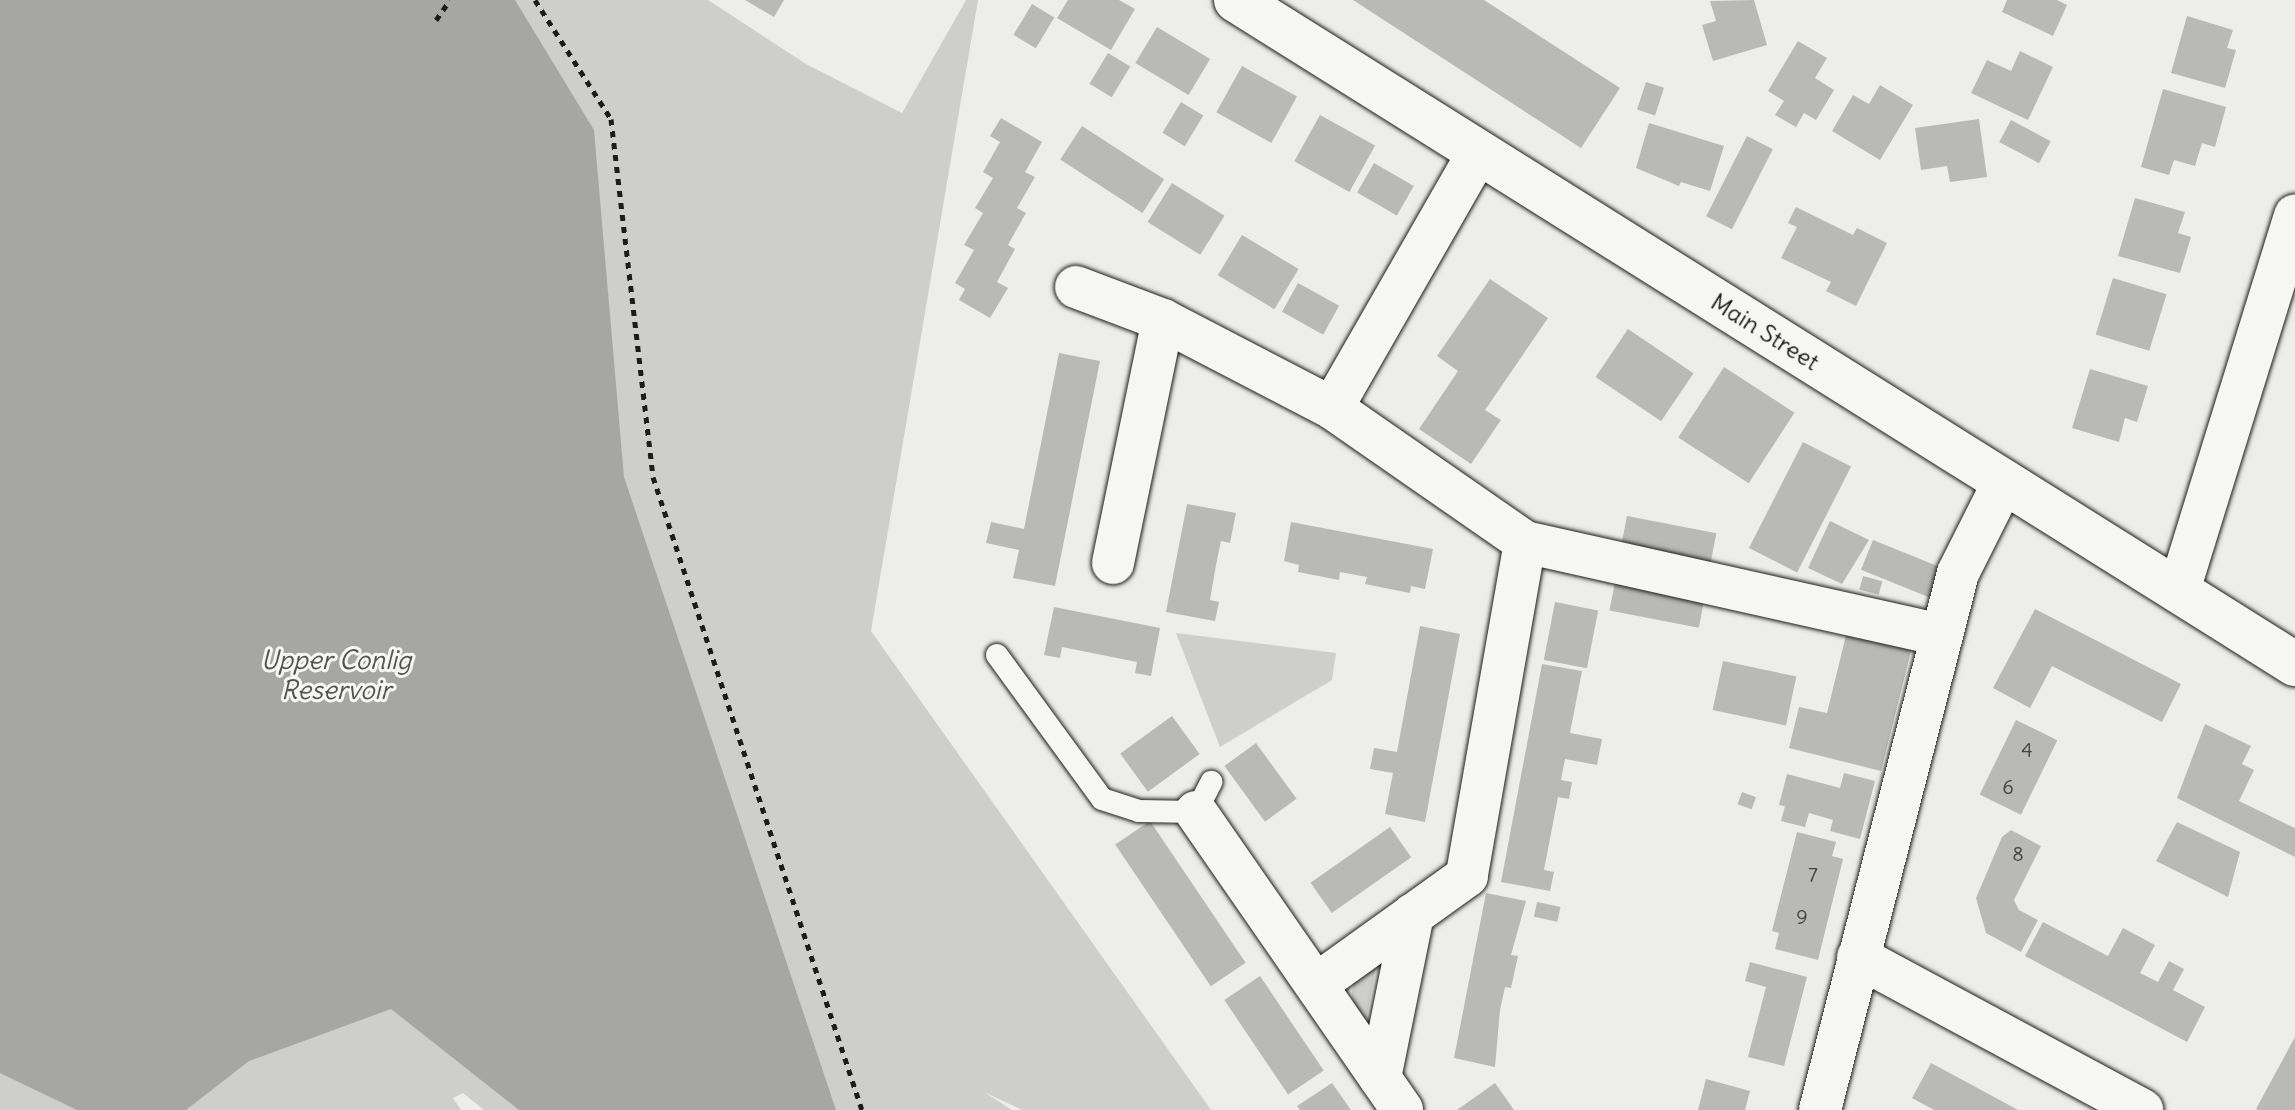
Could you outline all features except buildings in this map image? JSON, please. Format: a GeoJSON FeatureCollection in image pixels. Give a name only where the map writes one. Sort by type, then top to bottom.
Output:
{"type":"FeatureCollection","features":[{"type":"Feature","properties":{"kind":"street","name":"Main Street"},"geometry":{"type":"LineString","coordinates":[[1236,0],[2004,481],[2180,587],[2295,664]]}},
{"type":"Feature","properties":{"kind":"street"},"geometry":{"type":"LineString","coordinates":[[1332,408],[1478,153]]}},
{"type":"Feature","properties":{"kind":"street"},"geometry":{"type":"LineString","coordinates":[[2180,587],[2295,215]]}},
{"type":"Feature","properties":{"kind":"street"},"geometry":{"type":"LineString","coordinates":[[1076,287],[1163,320],[1332,408],[1525,542],[1940,635]]}},
{"type":"Feature","properties":{"kind":"street"},"geometry":{"type":"LineString","coordinates":[[1113,563],[1163,320]]}},
{"type":"Feature","properties":{"kind":"street"},"geometry":{"type":"LineString","coordinates":[[1820,1110],[1958,573],[2004,481]]}},
{"type":"Feature","properties":{"kind":"street"},"geometry":{"type":"LineString","coordinates":[[1318,983],[1467,876],[1525,542]]}},
{"type":"Feature","properties":{"kind":"street"},"geometry":{"type":"LineString","coordinates":[[1204,797],[1318,983],[1391,1094]]}},
{"type":"Feature","properties":{"kind":"street"},"geometry":{"type":"LineString","coordinates":[[1391,1094],[1413,914]]}},
{"type":"Feature","properties":{"kind":"street"},"geometry":{"type":"LineString","coordinates":[[1858,957],[2142,1110]]}},
{"type":"Feature","properties":{"kind":"lane"},"geometry":{"type":"LineString","coordinates":[[997,655],[1102,799],[1139,811],[1204,797]]}},
{"type":"Feature","properties":{"kind":"path"},"geometry":{"type":"LineString","coordinates":[[436,20],[450,0]]}},
{"type":"Feature","properties":{"kind":"path"},"geometry":{"type":"LineString","coordinates":[[535,0],[611,119],[653,477],[862,1110]]}},
{"type":"Feature","properties":{"kind":"shaded area","name":"Upper Conlig Reservoir"},"geometry":{"type":"Polygon","coordinates":[[[0,0],[708,0],[806,64],[902,113],[966,0],[978,0],[871,631],[1211,1110],[1022,1110],[984,1092],[1012,1110],[484,1110],[463,1093],[453,1098],[461,1110],[0,1110],[0,0]]]}},
{"type":"Feature","properties":{"kind":"shaded area"},"geometry":{"type":"Polygon","coordinates":[[[1176,633],[1336,653],[1332,680],[1220,747],[1176,633]]]}},
{"type":"Feature","properties":{"kind":"shaded area"},"geometry":{"type":"Polygon","coordinates":[[[1379,951],[1365,1026],[1353,1006],[1352,991],[1356,973],[1379,951]]]}},
{"type":"Feature","properties":{"kind":"water","name":"Upper Conlig Reservoir"},"geometry":{"type":"Polygon","coordinates":[[[0,0],[515,0],[594,130],[624,477],[836,1110],[519,1110],[391,1009],[249,1061],[186,1110],[77,1110],[0,1073],[0,0]]]}}]}
